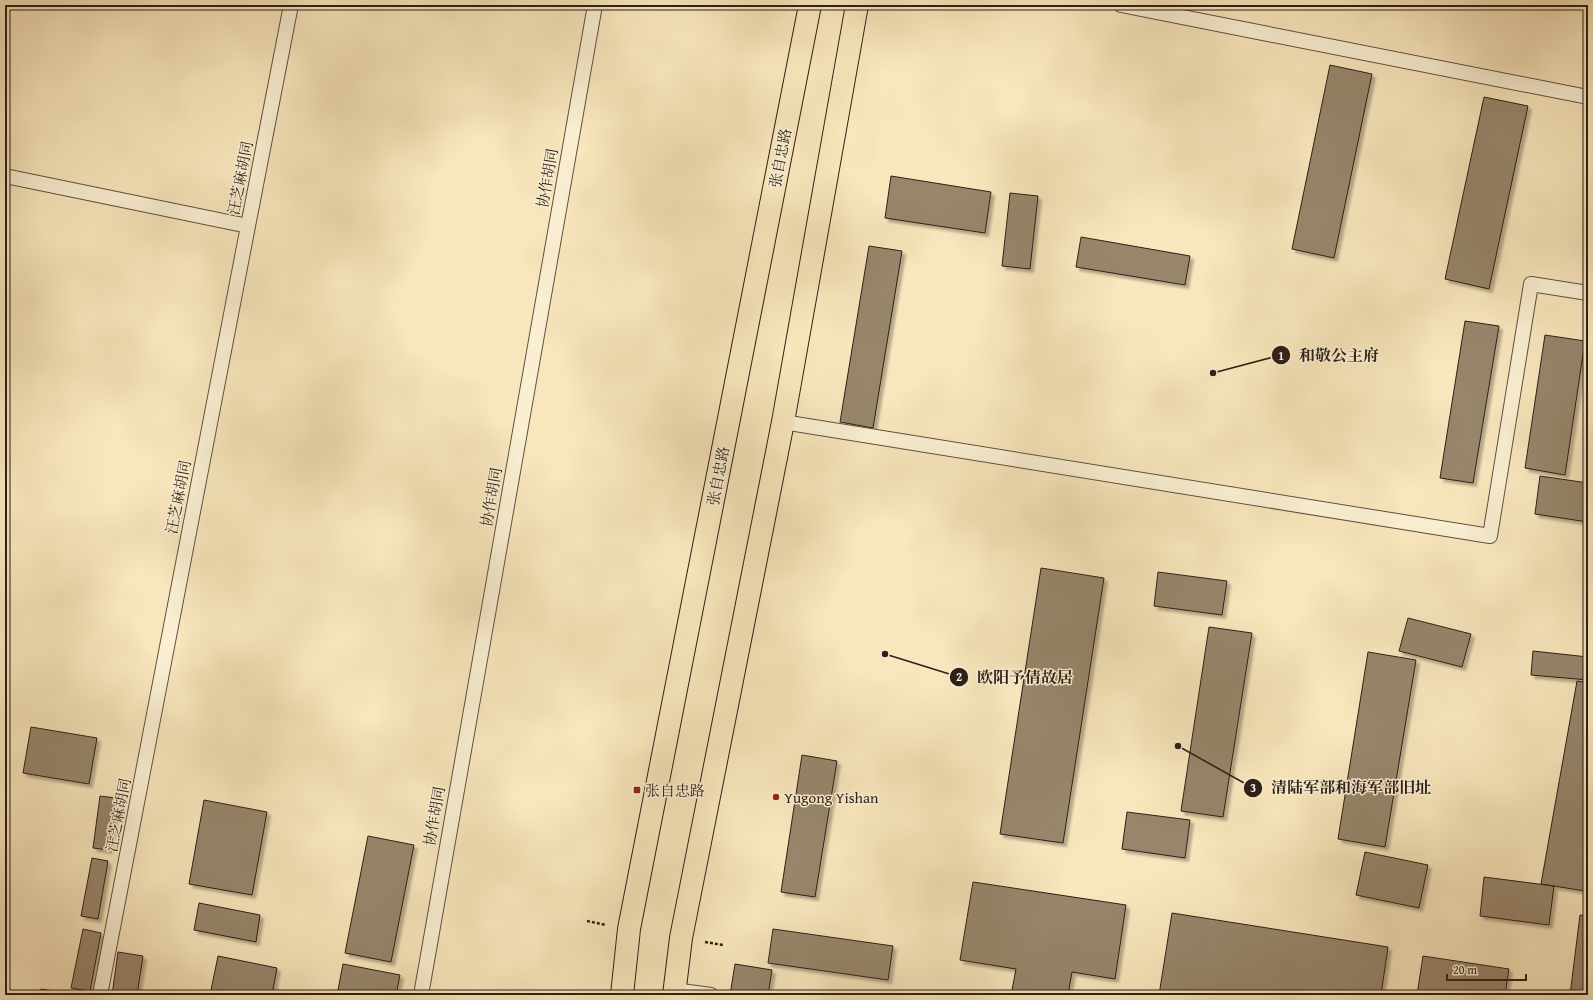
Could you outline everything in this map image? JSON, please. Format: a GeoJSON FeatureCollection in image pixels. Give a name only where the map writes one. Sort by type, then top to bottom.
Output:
{"type":"FeatureCollection","features":[{"type":"Feature","properties":{"kind":"main road","name":"张自忠路"},"geometry":{"type":"LineString","coordinates":[[622,995],[630,929],[810,5]]}},
{"type":"Feature","properties":{"kind":"main road"},"geometry":{"type":"LineString","coordinates":[[674,992],[681,938],[783,422],[857,5]]}},
{"type":"Feature","properties":{"kind":"lane","name":"汪芝麻胡同"},"geometry":{"type":"LineString","coordinates":[[100,995],[291,5]]}},
{"type":"Feature","properties":{"kind":"lane","name":"协作胡同"},"geometry":{"type":"LineString","coordinates":[[420,995],[595,5]]}},
{"type":"Feature","properties":{"kind":"lane"},"geometry":{"type":"LineString","coordinates":[[1121,5],[1588,97]]}},
{"type":"Feature","properties":{"kind":"lane"},"geometry":{"type":"LineString","coordinates":[[5,176],[248,226]]}},
{"type":"Feature","properties":{"kind":"lane"},"geometry":{"type":"LineString","coordinates":[[783,422],[1490,536],[1531,284],[1588,292]]}},
{"type":"Feature","properties":{"kind":"lane"},"geometry":{"type":"LineString","coordinates":[[674,992],[711,995]]}},
{"type":"Feature","properties":{"kind":"building"},"geometry":{"type":"Polygon","coordinates":[[[1330,65],[1372,74],[1334,258],[1292,249],[1330,65]]]}},
{"type":"Feature","properties":{"kind":"building"},"geometry":{"type":"Polygon","coordinates":[[[1484,97],[1528,106],[1489,289],[1445,279],[1484,97]]]}},
{"type":"Feature","properties":{"kind":"building"},"geometry":{"type":"Polygon","coordinates":[[[891,176],[991,192],[985,233],[885,218],[891,176]]]}},
{"type":"Feature","properties":{"kind":"building"},"geometry":{"type":"Polygon","coordinates":[[[1010,193],[1038,196],[1030,269],[1002,266],[1010,193]]]}},
{"type":"Feature","properties":{"kind":"building"},"geometry":{"type":"Polygon","coordinates":[[[1081,237],[1190,256],[1185,285],[1076,267],[1081,237]]]}},
{"type":"Feature","properties":{"kind":"building"},"geometry":{"type":"Polygon","coordinates":[[[869,246],[902,251],[873,428],[840,422],[869,246]]]}},
{"type":"Feature","properties":{"kind":"building"},"geometry":{"type":"Polygon","coordinates":[[[1465,321],[1499,326],[1473,483],[1440,478],[1465,321]]]}},
{"type":"Feature","properties":{"kind":"building"},"geometry":{"type":"Polygon","coordinates":[[[1545,335],[1585,341],[1565,475],[1525,468],[1545,335]]]}},
{"type":"Feature","properties":{"kind":"building"},"geometry":{"type":"Polygon","coordinates":[[[1540,476],[1588,483],[1588,522],[1535,514],[1540,476]]]}},
{"type":"Feature","properties":{"kind":"building"},"geometry":{"type":"Polygon","coordinates":[[[1041,568],[1104,578],[1063,843],[1000,834],[1041,568]]]}},
{"type":"Feature","properties":{"kind":"building"},"geometry":{"type":"Polygon","coordinates":[[[1158,572],[1227,581],[1222,615],[1154,606],[1158,572]]]}},
{"type":"Feature","properties":{"kind":"building"},"geometry":{"type":"Polygon","coordinates":[[[1408,618],[1471,634],[1462,667],[1399,651],[1408,618]]]}},
{"type":"Feature","properties":{"kind":"building"},"geometry":{"type":"Polygon","coordinates":[[[1209,627],[1252,633],[1223,817],[1181,811],[1209,627]]]}},
{"type":"Feature","properties":{"kind":"building"},"geometry":{"type":"Polygon","coordinates":[[[1533,651],[1588,657],[1588,680],[1531,675],[1533,651]]]}},
{"type":"Feature","properties":{"kind":"building"},"geometry":{"type":"Polygon","coordinates":[[[1368,652],[1416,660],[1385,847],[1338,839],[1368,652]]]}},
{"type":"Feature","properties":{"kind":"building"},"geometry":{"type":"Polygon","coordinates":[[[1577,681],[1588,683],[1588,877],[1585,891],[1541,884],[1577,681]]]}},
{"type":"Feature","properties":{"kind":"building"},"geometry":{"type":"Polygon","coordinates":[[[31,727],[97,738],[89,784],[23,773],[31,727]]]}},
{"type":"Feature","properties":{"kind":"building"},"geometry":{"type":"Polygon","coordinates":[[[802,755],[837,761],[815,897],[781,892],[802,755]]]}},
{"type":"Feature","properties":{"kind":"building"},"geometry":{"type":"Polygon","coordinates":[[[100,796],[116,798],[109,850],[93,848],[100,796]]]}},
{"type":"Feature","properties":{"kind":"building"},"geometry":{"type":"Polygon","coordinates":[[[204,800],[267,812],[252,895],[189,884],[204,800]]]}},
{"type":"Feature","properties":{"kind":"building"},"geometry":{"type":"Polygon","coordinates":[[[1127,812],[1190,820],[1185,858],[1122,849],[1127,812]]]}},
{"type":"Feature","properties":{"kind":"building"},"geometry":{"type":"Polygon","coordinates":[[[368,836],[414,845],[391,962],[345,953],[368,836]]]}},
{"type":"Feature","properties":{"kind":"building"},"geometry":{"type":"Polygon","coordinates":[[[1365,852],[1428,865],[1419,908],[1356,895],[1365,852]]]}},
{"type":"Feature","properties":{"kind":"building"},"geometry":{"type":"Polygon","coordinates":[[[92,858],[108,861],[98,919],[81,916],[92,858]]]}},
{"type":"Feature","properties":{"kind":"building"},"geometry":{"type":"Polygon","coordinates":[[[1484,877],[1554,886],[1549,925],[1480,916],[1484,877]]]}},
{"type":"Feature","properties":{"kind":"building"},"geometry":{"type":"Polygon","coordinates":[[[973,882],[1126,905],[1115,979],[1072,972],[1068,995],[1011,995],[1016,969],[960,960],[973,882]]]}},
{"type":"Feature","properties":{"kind":"building"},"geometry":{"type":"Polygon","coordinates":[[[199,903],[260,915],[256,942],[194,930],[199,903]]]}},
{"type":"Feature","properties":{"kind":"building"},"geometry":{"type":"Polygon","coordinates":[[[1172,913],[1388,947],[1381,995],[1159,995],[1172,913]]]}},
{"type":"Feature","properties":{"kind":"building"},"geometry":{"type":"Polygon","coordinates":[[[1580,915],[1588,916],[1588,995],[1570,995],[1580,915]]]}},
{"type":"Feature","properties":{"kind":"building"},"geometry":{"type":"Polygon","coordinates":[[[83,929],[101,933],[90,991],[71,988],[83,929]]]}},
{"type":"Feature","properties":{"kind":"building"},"geometry":{"type":"Polygon","coordinates":[[[773,929],[893,946],[888,980],[768,963],[773,929]]]}},
{"type":"Feature","properties":{"kind":"building"},"geometry":{"type":"Polygon","coordinates":[[[118,952],[143,956],[137,995],[112,995],[118,952]]]}},
{"type":"Feature","properties":{"kind":"building"},"geometry":{"type":"Polygon","coordinates":[[[218,956],[277,968],[272,995],[210,995],[218,956]]]}},
{"type":"Feature","properties":{"kind":"building"},"geometry":{"type":"Polygon","coordinates":[[[1423,956],[1509,969],[1505,995],[1417,995],[1423,956]]]}},
{"type":"Feature","properties":{"kind":"building"},"geometry":{"type":"Polygon","coordinates":[[[343,964],[400,975],[396,995],[337,995],[343,964]]]}},
{"type":"Feature","properties":{"kind":"building"},"geometry":{"type":"Polygon","coordinates":[[[735,964],[772,970],[768,995],[730,995],[735,964]]]}},
{"type":"Feature","properties":{"kind":"building"},"geometry":{"type":"Polygon","coordinates":[[[41,989],[81,995],[40,995],[41,989]]]}},
{"type":"Feature","properties":{"kind":"place","name":"和敬公主府"},"geometry":{"type":"Point","coordinates":[1213,373]}},
{"type":"Feature","properties":{"kind":"place","name":"欧阳予倩故居"},"geometry":{"type":"Point","coordinates":[885,654]}},
{"type":"Feature","properties":{"kind":"place","name":"清陆军部和海军部旧址"},"geometry":{"type":"Point","coordinates":[1178,746]}},
{"type":"Feature","properties":{"kind":"place","name":"张自忠路"},"geometry":{"type":"Point","coordinates":[637,790]}},
{"type":"Feature","properties":{"kind":"place","name":"Yugong Yishan"},"geometry":{"type":"Point","coordinates":[776,797]}}]}
